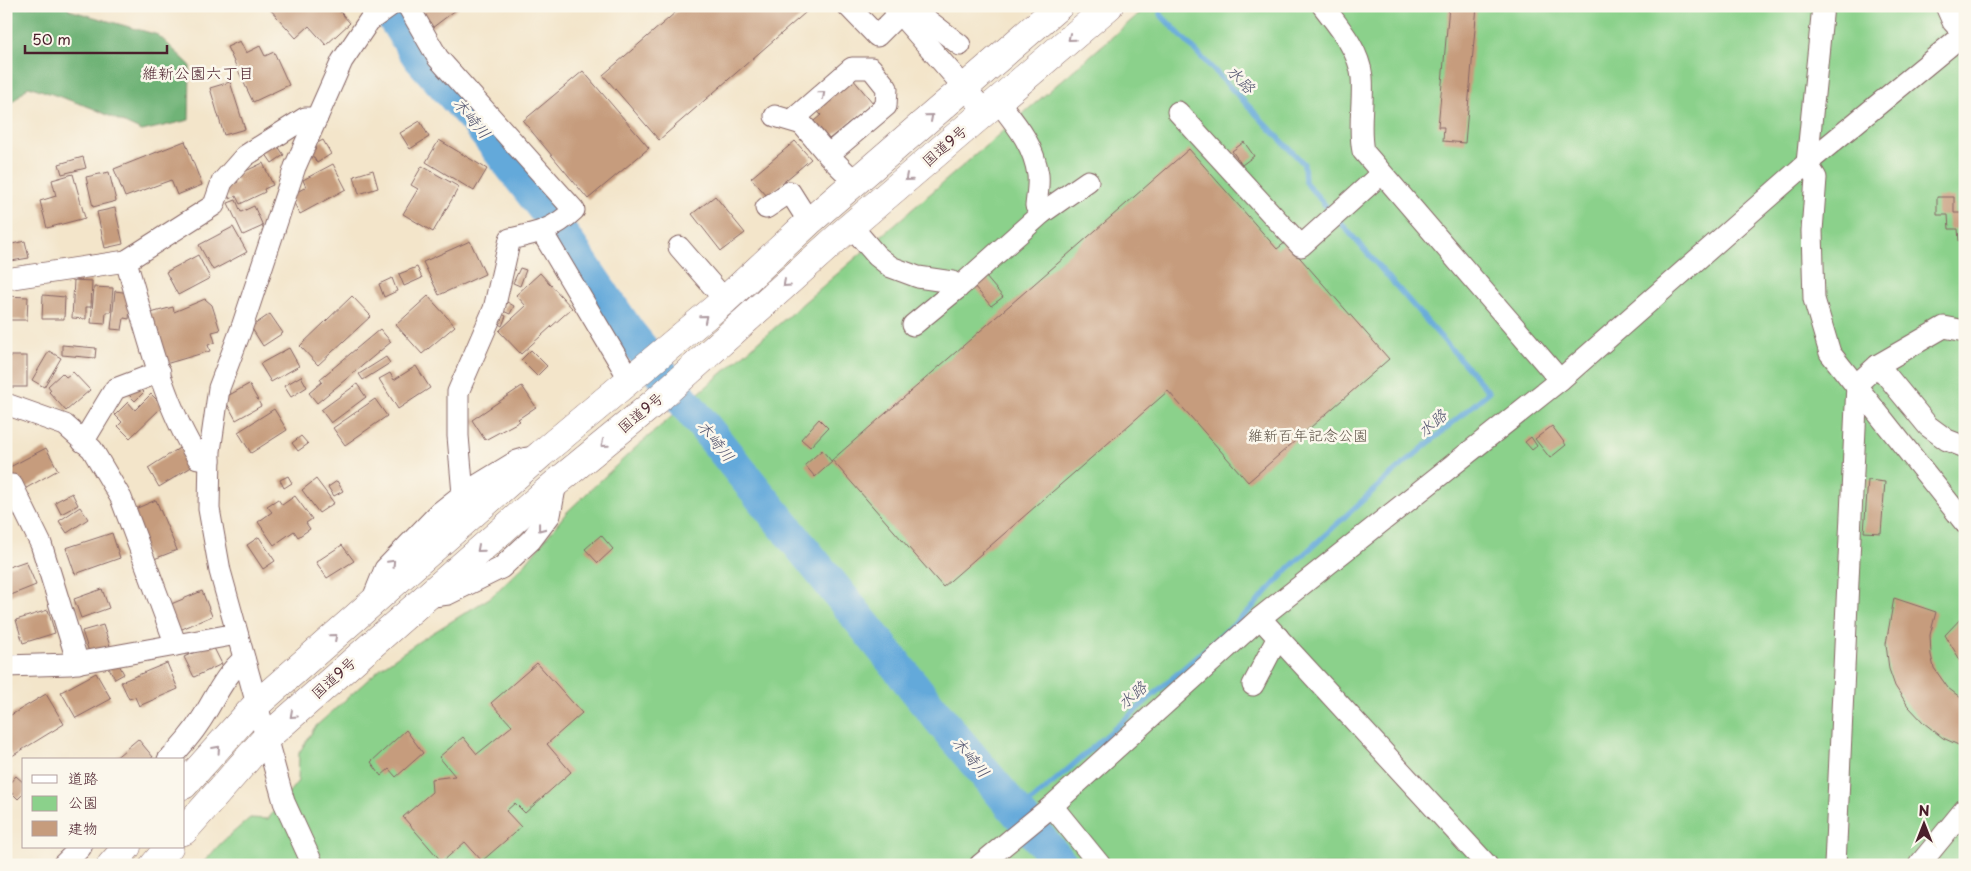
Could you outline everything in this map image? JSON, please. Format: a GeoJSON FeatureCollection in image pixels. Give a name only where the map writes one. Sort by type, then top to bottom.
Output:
{"type":"FeatureCollection","features":[{"type":"Feature","properties":{"kind":"highway","name":"国道9号"},"geometry":{"type":"LineString","coordinates":[[185,783],[256,705],[541,454],[725,300],[809,222],[1059,6]]}},
{"type":"Feature","properties":{"kind":"highway","name":"国道9号"},"geometry":{"type":"LineString","coordinates":[[185,830],[266,739],[426,596],[556,483],[655,402],[837,238],[1109,6]]}},
{"type":"Feature","properties":{"kind":"highway"},"geometry":{"type":"LineString","coordinates":[[111,865],[126,848]]}},
{"type":"Feature","properties":{"kind":"highway"},"geometry":{"type":"LineString","coordinates":[[154,865],[168,848]]}},
{"type":"Feature","properties":{"kind":"street"},"geometry":{"type":"LineString","coordinates":[[314,865],[284,802],[220,570],[209,509],[210,460],[219,388],[242,327],[295,167],[342,60],[365,14],[390,6]]}},
{"type":"Feature","properties":{"kind":"street"},"geometry":{"type":"LineString","coordinates":[[408,6],[438,58],[574,210],[542,232],[510,239],[494,309],[458,392],[458,436],[463,494]]}},
{"type":"Feature","properties":{"kind":"street"},"geometry":{"type":"LineString","coordinates":[[848,6],[877,36],[902,9]]}},
{"type":"Feature","properties":{"kind":"street"},"geometry":{"type":"LineString","coordinates":[[1323,6],[1346,36],[1356,56],[1362,76],[1360,135],[1363,151],[1560,380]]}},
{"type":"Feature","properties":{"kind":"street"},"geometry":{"type":"LineString","coordinates":[[1823,6],[1807,163],[1816,178],[1812,231],[1814,298],[1830,352],[1965,523]]}},
{"type":"Feature","properties":{"kind":"street"},"geometry":{"type":"LineString","coordinates":[[980,865],[1052,806],[1260,618],[1560,380],[1807,163],[1964,33],[1953,22],[1946,6]]}},
{"type":"Feature","properties":{"kind":"street"},"geometry":{"type":"LineString","coordinates":[[902,9],[921,15],[960,45]]}},
{"type":"Feature","properties":{"kind":"street"},"geometry":{"type":"LineString","coordinates":[[902,9],[964,87],[991,105],[1025,135],[1033,153],[1038,175],[1036,206],[1042,212]]}},
{"type":"Feature","properties":{"kind":"street"},"geometry":{"type":"LineString","coordinates":[[828,155],[886,106],[887,88],[871,68],[852,68],[796,117],[828,155],[855,182]]}},
{"type":"Feature","properties":{"kind":"street"},"geometry":{"type":"LineString","coordinates":[[1178,112],[1301,246],[1381,174]]}},
{"type":"Feature","properties":{"kind":"street"},"geometry":{"type":"LineString","coordinates":[[775,116],[802,124]]}},
{"type":"Feature","properties":{"kind":"street"},"geometry":{"type":"LineString","coordinates":[[6,279],[126,261],[214,205],[222,182],[245,156],[305,118],[317,118]]}},
{"type":"Feature","properties":{"kind":"street"},"geometry":{"type":"LineString","coordinates":[[913,325],[958,288],[1042,212],[1088,182]]}},
{"type":"Feature","properties":{"kind":"street"},"geometry":{"type":"LineString","coordinates":[[766,208],[790,192],[809,222]]}},
{"type":"Feature","properties":{"kind":"street"},"geometry":{"type":"LineString","coordinates":[[852,227],[877,256],[891,267],[918,277],[952,282],[958,288]]}},
{"type":"Feature","properties":{"kind":"street"},"geometry":{"type":"LineString","coordinates":[[542,232],[634,377]]}},
{"type":"Feature","properties":{"kind":"street"},"geometry":{"type":"LineString","coordinates":[[679,246],[725,300]]}},
{"type":"Feature","properties":{"kind":"street"},"geometry":{"type":"LineString","coordinates":[[126,261],[166,391],[185,437],[198,458],[210,460]]}},
{"type":"Feature","properties":{"kind":"street"},"geometry":{"type":"LineString","coordinates":[[1835,865],[1857,384],[1878,365],[1944,327],[1965,331]]}},
{"type":"Feature","properties":{"kind":"street"},"geometry":{"type":"LineString","coordinates":[[1878,365],[1928,426],[1947,440],[1965,447]]}},
{"type":"Feature","properties":{"kind":"street"},"geometry":{"type":"LineString","coordinates":[[83,442],[115,389],[160,372]]}},
{"type":"Feature","properties":{"kind":"street"},"geometry":{"type":"LineString","coordinates":[[6,404],[65,426],[92,449],[121,498],[176,645]]}},
{"type":"Feature","properties":{"kind":"street"},"geometry":{"type":"LineString","coordinates":[[370,606],[386,569],[438,513],[463,494],[517,461],[541,454]]}},
{"type":"Feature","properties":{"kind":"street"},"geometry":{"type":"LineString","coordinates":[[12,486],[42,544],[78,663]]}},
{"type":"Feature","properties":{"kind":"street"},"geometry":{"type":"LineString","coordinates":[[1260,618],[1487,865]]}},
{"type":"Feature","properties":{"kind":"street"},"geometry":{"type":"LineString","coordinates":[[6,666],[78,663],[238,634]]}},
{"type":"Feature","properties":{"kind":"street"},"geometry":{"type":"LineString","coordinates":[[1253,685],[1278,638]]}},
{"type":"Feature","properties":{"kind":"street"},"geometry":{"type":"LineString","coordinates":[[170,758],[199,723],[228,676],[244,659]]}},
{"type":"Feature","properties":{"kind":"street"},"geometry":{"type":"LineString","coordinates":[[1052,806],[1100,865]]}},
{"type":"Feature","properties":{"kind":"street"},"geometry":{"type":"LineString","coordinates":[[1919,865],[1965,809]]}},
{"type":"Feature","properties":{"kind":"street"},"geometry":{"type":"LineString","coordinates":[[63,865],[80,848]]}},
{"type":"Feature","properties":{"kind":"green space"},"geometry":{"type":"Polygon","coordinates":[[[6,6],[67,6],[69,10],[158,35],[190,65],[189,120],[142,131],[92,108],[29,86],[6,108],[6,6]]]}},
{"type":"Feature","properties":{"kind":"green space","name":"維新百年記念公園"},"geometry":{"type":"Polygon","coordinates":[[[1148,6],[1965,6],[1965,865],[201,865],[222,842],[250,818],[268,819],[298,781],[299,753],[315,727],[382,667],[421,640],[491,597],[525,564],[567,512],[634,449],[1148,6]]]}},
{"type":"Feature","properties":{"kind":"building"},"geometry":{"type":"Polygon","coordinates":[[[271,6],[335,6],[350,23],[326,45],[309,26],[296,38],[269,8],[271,6]]]}},
{"type":"Feature","properties":{"kind":"building"},"geometry":{"type":"Polygon","coordinates":[[[431,6],[461,6],[432,28],[421,14],[431,6]]]}},
{"type":"Feature","properties":{"kind":"building"},"geometry":{"type":"Polygon","coordinates":[[[683,6],[813,6],[659,140],[603,75],[683,6]]]}},
{"type":"Feature","properties":{"kind":"building"},"geometry":{"type":"Polygon","coordinates":[[[1449,6],[1477,6],[1465,143],[1443,141],[1444,127],[1438,127],[1449,6]]]}},
{"type":"Feature","properties":{"kind":"building"},"geometry":{"type":"Polygon","coordinates":[[[240,41],[246,53],[260,46],[265,56],[274,52],[289,85],[253,102],[227,47],[240,41]]]}},
{"type":"Feature","properties":{"kind":"building"},"geometry":{"type":"Polygon","coordinates":[[[583,71],[649,148],[588,199],[523,121],[583,71]]]}},
{"type":"Feature","properties":{"kind":"building"},"geometry":{"type":"Polygon","coordinates":[[[852,78],[873,103],[829,139],[814,121],[821,115],[815,108],[852,78]]]}},
{"type":"Feature","properties":{"kind":"building"},"geometry":{"type":"Polygon","coordinates":[[[230,82],[245,129],[224,135],[210,88],[230,82]]]}},
{"type":"Feature","properties":{"kind":"building"},"geometry":{"type":"Polygon","coordinates":[[[420,121],[429,137],[410,149],[400,133],[420,121]]]}},
{"type":"Feature","properties":{"kind":"building"},"geometry":{"type":"Polygon","coordinates":[[[323,140],[331,154],[317,163],[308,148],[323,140]]]}},
{"type":"Feature","properties":{"kind":"building"},"geometry":{"type":"Polygon","coordinates":[[[439,140],[487,169],[474,191],[426,162],[439,140]]]}},
{"type":"Feature","properties":{"kind":"building"},"geometry":{"type":"Polygon","coordinates":[[[185,141],[202,185],[177,195],[171,180],[125,197],[114,169],[185,141]]]}},
{"type":"Feature","properties":{"kind":"building"},"geometry":{"type":"Polygon","coordinates":[[[795,141],[811,159],[767,196],[751,178],[795,141]]]}},
{"type":"Feature","properties":{"kind":"building"},"geometry":{"type":"Polygon","coordinates":[[[275,142],[284,155],[272,163],[263,150],[275,142]]]}},
{"type":"Feature","properties":{"kind":"building"},"geometry":{"type":"Polygon","coordinates":[[[1244,142],[1254,156],[1242,165],[1232,151],[1244,142]]]}},
{"type":"Feature","properties":{"kind":"building"},"geometry":{"type":"Polygon","coordinates":[[[1189,149],[1277,249],[1286,242],[1389,359],[1248,482],[1168,391],[943,587],[832,460],[1189,149]]]}},
{"type":"Feature","properties":{"kind":"building"},"geometry":{"type":"Polygon","coordinates":[[[83,157],[86,168],[62,174],[59,164],[83,157]]]}},
{"type":"Feature","properties":{"kind":"building"},"geometry":{"type":"Polygon","coordinates":[[[263,163],[273,185],[264,189],[265,192],[240,204],[236,196],[230,199],[225,189],[238,182],[235,176],[263,163]]]}},
{"type":"Feature","properties":{"kind":"building"},"geometry":{"type":"Polygon","coordinates":[[[333,164],[346,189],[300,214],[290,196],[306,187],[303,180],[333,164]]]}},
{"type":"Feature","properties":{"kind":"building"},"geometry":{"type":"Polygon","coordinates":[[[422,166],[459,187],[433,232],[403,214],[418,189],[411,185],[422,166]]]}},
{"type":"Feature","properties":{"kind":"building"},"geometry":{"type":"Polygon","coordinates":[[[373,170],[378,188],[359,194],[354,176],[373,170]]]}},
{"type":"Feature","properties":{"kind":"building"},"geometry":{"type":"Polygon","coordinates":[[[109,172],[116,201],[93,207],[86,177],[109,172]]]}},
{"type":"Feature","properties":{"kind":"building"},"geometry":{"type":"Polygon","coordinates":[[[73,174],[85,218],[47,228],[40,201],[56,196],[52,180],[73,174]]]}},
{"type":"Feature","properties":{"kind":"building"},"geometry":{"type":"Polygon","coordinates":[[[6,188],[11,202],[6,203],[6,188]]]}},
{"type":"Feature","properties":{"kind":"building"},"geometry":{"type":"Polygon","coordinates":[[[715,196],[745,233],[721,251],[692,214],[715,196]]]}},
{"type":"Feature","properties":{"kind":"building"},"geometry":{"type":"Polygon","coordinates":[[[1937,197],[1954,197],[1954,213],[1963,213],[1965,241],[1959,241],[1958,229],[1949,229],[1948,215],[1937,215],[1937,197]]]}},
{"type":"Feature","properties":{"kind":"building"},"geometry":{"type":"Polygon","coordinates":[[[236,200],[241,212],[254,206],[263,226],[243,235],[228,203],[236,200]]]}},
{"type":"Feature","properties":{"kind":"building"},"geometry":{"type":"Polygon","coordinates":[[[115,208],[123,244],[105,248],[97,212],[115,208]]]}},
{"type":"Feature","properties":{"kind":"building"},"geometry":{"type":"Polygon","coordinates":[[[233,227],[247,252],[213,270],[199,245],[233,227]]]}},
{"type":"Feature","properties":{"kind":"building"},"geometry":{"type":"Polygon","coordinates":[[[25,241],[29,258],[11,261],[8,245],[25,241]]]}},
{"type":"Feature","properties":{"kind":"building"},"geometry":{"type":"Polygon","coordinates":[[[470,241],[485,274],[439,295],[423,262],[470,241]]]}},
{"type":"Feature","properties":{"kind":"building"},"geometry":{"type":"Polygon","coordinates":[[[198,255],[210,278],[178,295],[166,272],[198,255]]]}},
{"type":"Feature","properties":{"kind":"building"},"geometry":{"type":"Polygon","coordinates":[[[417,267],[422,278],[404,286],[399,274],[417,267]]]}},
{"type":"Feature","properties":{"kind":"building"},"geometry":{"type":"Polygon","coordinates":[[[520,268],[526,270],[520,286],[513,283],[520,268]]]}},
{"type":"Feature","properties":{"kind":"building"},"geometry":{"type":"Polygon","coordinates":[[[540,273],[572,308],[521,354],[499,331],[526,306],[516,295],[540,273]]]}},
{"type":"Feature","properties":{"kind":"building"},"geometry":{"type":"Polygon","coordinates":[[[985,276],[1003,297],[991,306],[974,286],[985,276]]]}},
{"type":"Feature","properties":{"kind":"building"},"geometry":{"type":"Polygon","coordinates":[[[392,278],[397,291],[384,297],[379,284],[392,278]]]}},
{"type":"Feature","properties":{"kind":"building"},"geometry":{"type":"Polygon","coordinates":[[[74,280],[92,281],[91,307],[86,307],[86,319],[72,318],[74,280]]]}},
{"type":"Feature","properties":{"kind":"building"},"geometry":{"type":"Polygon","coordinates":[[[94,287],[113,288],[111,312],[106,312],[105,324],[91,323],[94,287]]]}},
{"type":"Feature","properties":{"kind":"building"},"geometry":{"type":"Polygon","coordinates":[[[115,291],[131,293],[129,319],[124,318],[122,330],[111,329],[115,291]]]}},
{"type":"Feature","properties":{"kind":"building"},"geometry":{"type":"Polygon","coordinates":[[[43,295],[65,297],[64,319],[42,319],[43,295]]]}},
{"type":"Feature","properties":{"kind":"building"},"geometry":{"type":"Polygon","coordinates":[[[6,296],[28,297],[27,320],[6,320],[6,296]]]}},
{"type":"Feature","properties":{"kind":"building"},"geometry":{"type":"Polygon","coordinates":[[[352,296],[371,316],[318,365],[300,346],[352,296]]]}},
{"type":"Feature","properties":{"kind":"building"},"geometry":{"type":"Polygon","coordinates":[[[428,296],[455,326],[422,354],[396,325],[428,296]]]}},
{"type":"Feature","properties":{"kind":"building"},"geometry":{"type":"Polygon","coordinates":[[[205,299],[212,305],[220,330],[212,332],[215,342],[208,345],[210,351],[162,365],[147,314],[173,307],[174,312],[205,299]]]}},
{"type":"Feature","properties":{"kind":"building"},"geometry":{"type":"Polygon","coordinates":[[[507,302],[514,306],[510,314],[503,311],[507,302]]]}},
{"type":"Feature","properties":{"kind":"building"},"geometry":{"type":"Polygon","coordinates":[[[270,314],[283,333],[263,346],[251,327],[270,314]]]}},
{"type":"Feature","properties":{"kind":"building"},"geometry":{"type":"Polygon","coordinates":[[[502,314],[506,316],[502,326],[497,323],[502,314]]]}},
{"type":"Feature","properties":{"kind":"building"},"geometry":{"type":"Polygon","coordinates":[[[380,329],[391,342],[317,403],[309,393],[322,382],[320,379],[380,329]]]}},
{"type":"Feature","properties":{"kind":"building"},"geometry":{"type":"Polygon","coordinates":[[[62,345],[96,348],[95,358],[62,355],[62,345]]]}},
{"type":"Feature","properties":{"kind":"building"},"geometry":{"type":"Polygon","coordinates":[[[289,348],[299,366],[271,382],[260,364],[289,348]]]}},
{"type":"Feature","properties":{"kind":"building"},"geometry":{"type":"Polygon","coordinates":[[[531,350],[547,366],[537,376],[521,360],[531,350]]]}},
{"type":"Feature","properties":{"kind":"building"},"geometry":{"type":"Polygon","coordinates":[[[49,351],[61,358],[44,387],[32,380],[49,351]]]}},
{"type":"Feature","properties":{"kind":"building"},"geometry":{"type":"Polygon","coordinates":[[[6,356],[27,356],[27,387],[6,387],[6,356]]]}},
{"type":"Feature","properties":{"kind":"building"},"geometry":{"type":"Polygon","coordinates":[[[386,357],[390,363],[363,380],[359,374],[386,357]]]}},
{"type":"Feature","properties":{"kind":"building"},"geometry":{"type":"Polygon","coordinates":[[[416,366],[430,388],[398,409],[379,379],[390,373],[394,380],[416,366]]]}},
{"type":"Feature","properties":{"kind":"building"},"geometry":{"type":"Polygon","coordinates":[[[73,372],[90,390],[66,411],[49,392],[51,390],[48,386],[62,373],[66,377],[73,372]]]}},
{"type":"Feature","properties":{"kind":"building"},"geometry":{"type":"Polygon","coordinates":[[[301,376],[307,387],[291,397],[284,386],[301,376]]]}},
{"type":"Feature","properties":{"kind":"building"},"geometry":{"type":"Polygon","coordinates":[[[249,384],[261,406],[236,420],[224,398],[249,384]]]}},
{"type":"Feature","properties":{"kind":"building"},"geometry":{"type":"Polygon","coordinates":[[[357,384],[366,397],[331,423],[321,410],[357,384]]]}},
{"type":"Feature","properties":{"kind":"building"},"geometry":{"type":"Polygon","coordinates":[[[137,386],[144,392],[135,401],[128,394],[137,386]]]}},
{"type":"Feature","properties":{"kind":"building"},"geometry":{"type":"Polygon","coordinates":[[[522,386],[536,407],[518,419],[520,421],[485,440],[472,420],[522,386]]]}},
{"type":"Feature","properties":{"kind":"building"},"geometry":{"type":"Polygon","coordinates":[[[151,394],[163,406],[130,438],[118,426],[122,422],[115,415],[128,402],[135,410],[151,394]]]}},
{"type":"Feature","properties":{"kind":"building"},"geometry":{"type":"Polygon","coordinates":[[[375,399],[387,416],[345,445],[333,428],[375,399]]]}},
{"type":"Feature","properties":{"kind":"building"},"geometry":{"type":"Polygon","coordinates":[[[274,409],[287,430],[251,453],[238,432],[274,409]]]}},
{"type":"Feature","properties":{"kind":"building"},"geometry":{"type":"Polygon","coordinates":[[[819,419],[828,428],[810,447],[801,439],[819,419]]]}},
{"type":"Feature","properties":{"kind":"building"},"geometry":{"type":"Polygon","coordinates":[[[1552,426],[1566,445],[1550,458],[1535,439],[1552,426]]]}},
{"type":"Feature","properties":{"kind":"building"},"geometry":{"type":"Polygon","coordinates":[[[301,436],[308,444],[298,451],[292,443],[301,436]]]}},
{"type":"Feature","properties":{"kind":"building"},"geometry":{"type":"Polygon","coordinates":[[[1531,437],[1537,446],[1532,450],[1525,442],[1531,437]]]}},
{"type":"Feature","properties":{"kind":"building"},"geometry":{"type":"Polygon","coordinates":[[[181,447],[193,466],[159,487],[148,468],[181,447]]]}},
{"type":"Feature","properties":{"kind":"building"},"geometry":{"type":"Polygon","coordinates":[[[46,448],[58,470],[21,491],[8,468],[46,448]]]}},
{"type":"Feature","properties":{"kind":"building"},"geometry":{"type":"Polygon","coordinates":[[[822,450],[832,462],[815,477],[805,465],[822,450]]]}},
{"type":"Feature","properties":{"kind":"building"},"geometry":{"type":"Polygon","coordinates":[[[288,476],[292,483],[284,488],[280,480],[288,476]]]}},
{"type":"Feature","properties":{"kind":"building"},"geometry":{"type":"Polygon","coordinates":[[[316,479],[334,503],[319,513],[302,490],[316,479]]]}},
{"type":"Feature","properties":{"kind":"building"},"geometry":{"type":"Polygon","coordinates":[[[1868,480],[1885,482],[1881,533],[1864,532],[1868,480]]]}},
{"type":"Feature","properties":{"kind":"building"},"geometry":{"type":"Polygon","coordinates":[[[337,481],[343,491],[334,496],[328,487],[337,481]]]}},
{"type":"Feature","properties":{"kind":"building"},"geometry":{"type":"Polygon","coordinates":[[[72,493],[78,505],[61,514],[55,502],[72,493]]]}},
{"type":"Feature","properties":{"kind":"building"},"geometry":{"type":"Polygon","coordinates":[[[295,496],[312,519],[306,523],[310,529],[298,537],[294,531],[274,545],[258,522],[272,512],[267,506],[278,499],[282,505],[295,496]]]}},
{"type":"Feature","properties":{"kind":"building"},"geometry":{"type":"Polygon","coordinates":[[[156,500],[177,550],[149,561],[128,512],[156,500]]]}},
{"type":"Feature","properties":{"kind":"building"},"geometry":{"type":"Polygon","coordinates":[[[80,507],[88,519],[67,533],[59,521],[80,507]]]}},
{"type":"Feature","properties":{"kind":"building"},"geometry":{"type":"Polygon","coordinates":[[[112,533],[120,558],[75,574],[66,548],[112,533]]]}},
{"type":"Feature","properties":{"kind":"building"},"geometry":{"type":"Polygon","coordinates":[[[601,535],[613,549],[598,563],[585,549],[601,535]]]}},
{"type":"Feature","properties":{"kind":"building"},"geometry":{"type":"Polygon","coordinates":[[[259,537],[275,561],[263,569],[247,545],[259,537]]]}},
{"type":"Feature","properties":{"kind":"building"},"geometry":{"type":"Polygon","coordinates":[[[342,545],[354,561],[327,578],[316,562],[342,545]]]}},
{"type":"Feature","properties":{"kind":"building"},"geometry":{"type":"Polygon","coordinates":[[[26,561],[36,585],[6,597],[6,568],[26,561]]]}},
{"type":"Feature","properties":{"kind":"building"},"geometry":{"type":"Polygon","coordinates":[[[102,589],[109,608],[81,618],[74,599],[102,589]]]}},
{"type":"Feature","properties":{"kind":"building"},"geometry":{"type":"Polygon","coordinates":[[[202,591],[212,616],[175,632],[164,607],[202,591]]]}},
{"type":"Feature","properties":{"kind":"building"},"geometry":{"type":"Polygon","coordinates":[[[1894,598],[1936,612],[1930,635],[1931,655],[1934,668],[1948,688],[1965,701],[1965,748],[1943,738],[1924,723],[1908,706],[1895,686],[1889,669],[1886,644],[1894,598]]]}},
{"type":"Feature","properties":{"kind":"building"},"geometry":{"type":"Polygon","coordinates":[[[48,610],[55,633],[23,643],[16,620],[48,610]]]}},
{"type":"Feature","properties":{"kind":"building"},"geometry":{"type":"Polygon","coordinates":[[[1965,614],[1965,668],[1945,635],[1965,614]]]}},
{"type":"Feature","properties":{"kind":"building"},"geometry":{"type":"Polygon","coordinates":[[[103,625],[110,646],[89,652],[82,631],[103,625]]]}},
{"type":"Feature","properties":{"kind":"building"},"geometry":{"type":"Polygon","coordinates":[[[212,644],[222,664],[194,677],[184,657],[212,644]]]}},
{"type":"Feature","properties":{"kind":"building"},"geometry":{"type":"Polygon","coordinates":[[[117,661],[124,674],[115,679],[108,666],[117,661]]]}},
{"type":"Feature","properties":{"kind":"building"},"geometry":{"type":"Polygon","coordinates":[[[167,663],[178,689],[139,706],[135,697],[129,699],[121,682],[167,663]]]}},
{"type":"Feature","properties":{"kind":"building"},"geometry":{"type":"Polygon","coordinates":[[[537,663],[582,713],[547,744],[571,772],[525,813],[515,803],[506,811],[521,827],[482,861],[465,842],[442,862],[403,817],[432,792],[431,779],[455,776],[439,757],[463,737],[477,754],[512,726],[491,703],[537,663]]]}},
{"type":"Feature","properties":{"kind":"building"},"geometry":{"type":"Polygon","coordinates":[[[96,673],[111,699],[76,718],[61,692],[96,673]]]}},
{"type":"Feature","properties":{"kind":"building"},"geometry":{"type":"Polygon","coordinates":[[[46,694],[64,724],[12,756],[6,747],[6,718],[46,694]]]}},
{"type":"Feature","properties":{"kind":"building"},"geometry":{"type":"Polygon","coordinates":[[[406,730],[423,753],[396,777],[389,769],[381,776],[371,762],[406,730]]]}},
{"type":"Feature","properties":{"kind":"building"},"geometry":{"type":"Polygon","coordinates":[[[138,739],[153,757],[152,758],[115,758],[138,739]]]}},
{"type":"Feature","properties":{"kind":"building"},"geometry":{"type":"Polygon","coordinates":[[[16,776],[22,781],[22,795],[18,799],[6,787],[16,776]]]}},
{"type":"Feature","properties":{"kind":"waterway","name":"木崎川"},"geometry":{"type":"LineString","coordinates":[[386,6],[419,57],[478,123],[549,215],[629,333],[955,738],[1062,865]]}},
{"type":"Feature","properties":{"kind":"waterway","name":"水路"},"geometry":{"type":"LineString","coordinates":[[1018,813],[1249,611],[1289,568],[1386,479],[1489,392],[1305,182],[1304,164],[1160,14]]}},
{"type":"Feature","properties":{"kind":"district","name":"維新公園六丁目"},"geometry":{"type":"Point","coordinates":[198,73]}}]}
